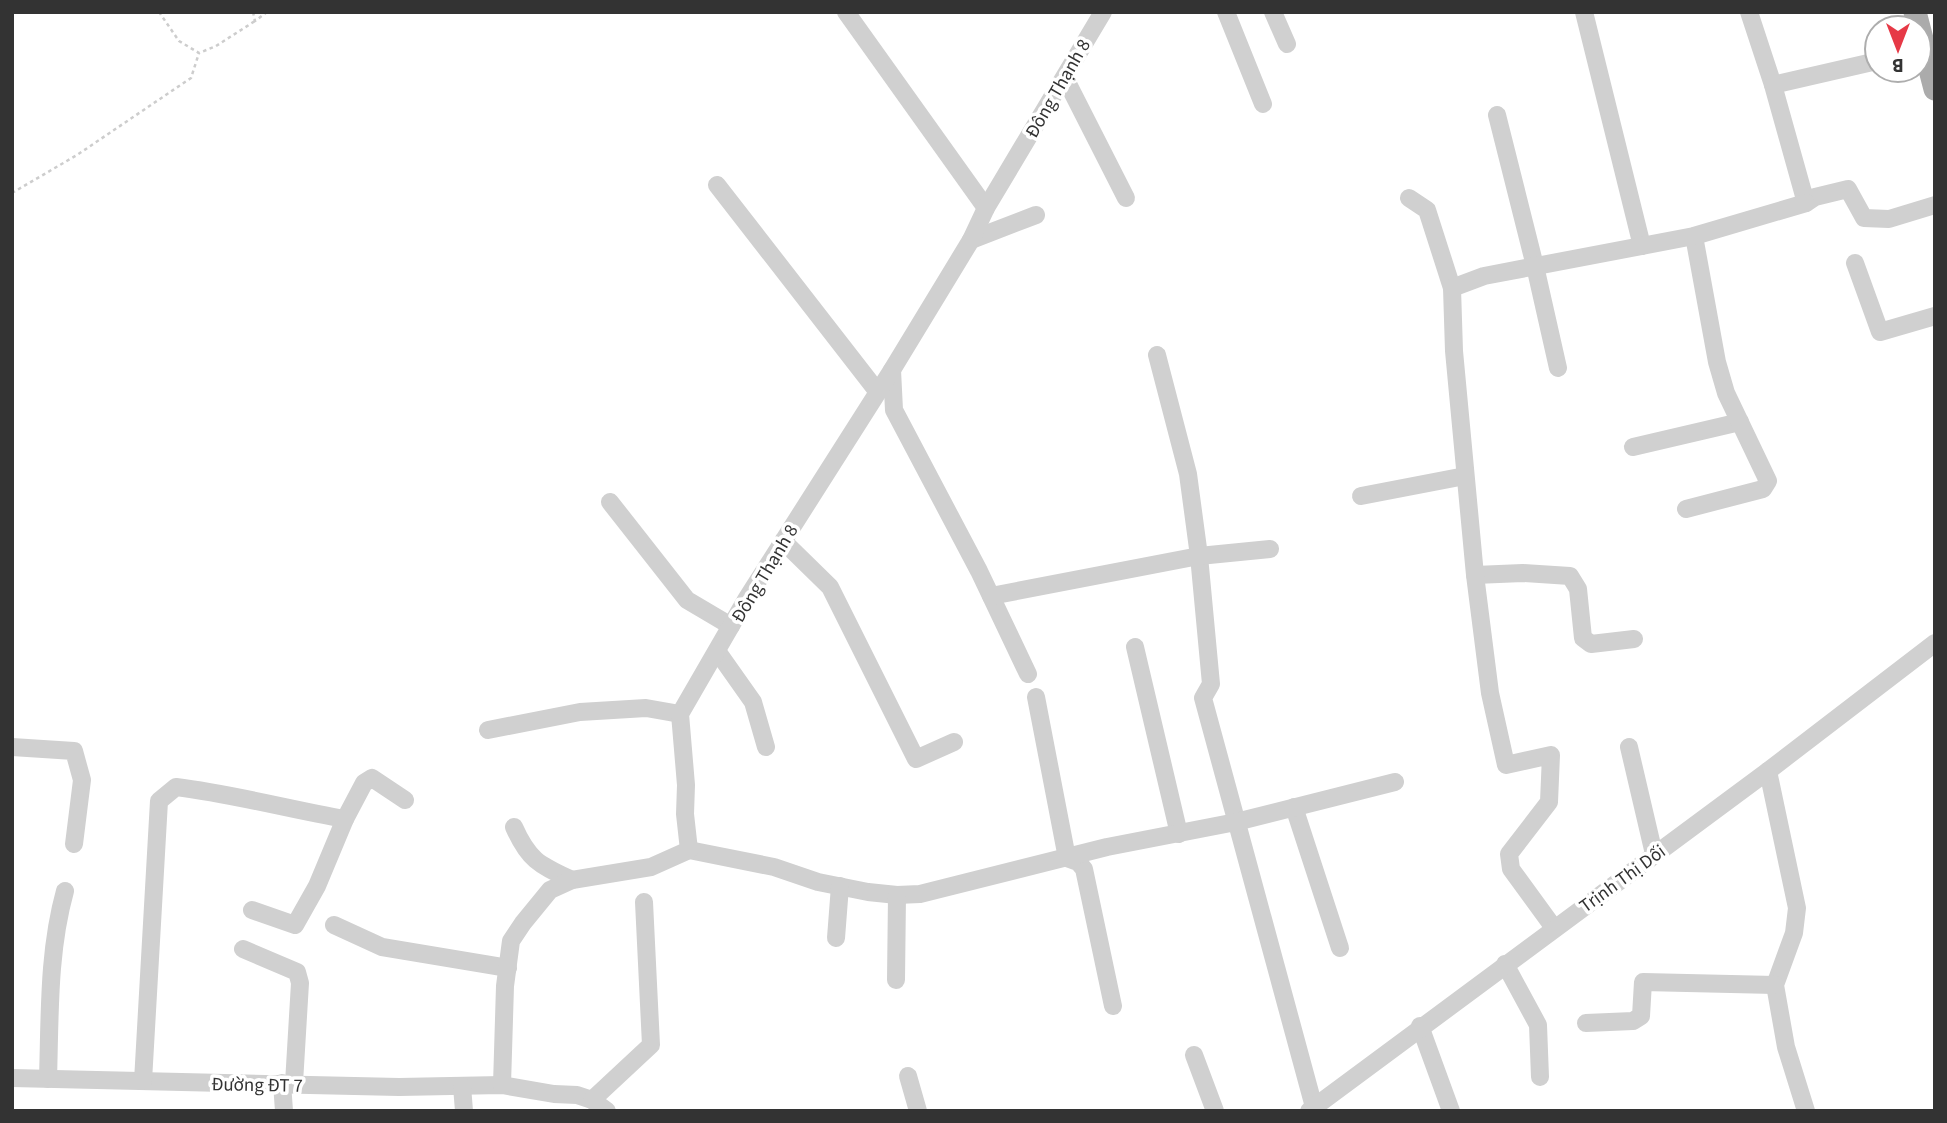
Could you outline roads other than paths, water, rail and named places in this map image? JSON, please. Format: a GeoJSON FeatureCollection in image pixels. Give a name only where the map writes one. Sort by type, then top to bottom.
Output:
{"type":"FeatureCollection","features":[{"type":"Feature","properties":{"kind":"street"},"geometry":{"type":"LineString","coordinates":[[846,12],[986,208]]}},
{"type":"Feature","properties":{"kind":"street","name":"Đông Thạnh 8"},"geometry":{"type":"LineString","coordinates":[[680,714],[783,541],[971,240],[986,208],[1103,12]]}},
{"type":"Feature","properties":{"kind":"street"},"geometry":{"type":"LineString","coordinates":[[1226,12],[1264,104]]}},
{"type":"Feature","properties":{"kind":"street"},"geometry":{"type":"LineString","coordinates":[[1273,12],[1287,44]]}},
{"type":"Feature","properties":{"kind":"street"},"geometry":{"type":"LineString","coordinates":[[1584,12],[1642,246]]}},
{"type":"Feature","properties":{"kind":"street"},"geometry":{"type":"LineString","coordinates":[[1749,12],[1773,85],[1806,203]]}},
{"type":"Feature","properties":{"kind":"street"},"geometry":{"type":"LineString","coordinates":[[1773,85],[1863,64]]}},
{"type":"Feature","properties":{"kind":"street"},"geometry":{"type":"LineString","coordinates":[[1065,78],[1126,198]]}},
{"type":"Feature","properties":{"kind":"street"},"geometry":{"type":"LineString","coordinates":[[1497,115],[1558,368]]}},
{"type":"Feature","properties":{"kind":"street"},"geometry":{"type":"LineString","coordinates":[[717,185],[877,391]]}},
{"type":"Feature","properties":{"kind":"street"},"geometry":{"type":"LineString","coordinates":[[1452,288],[1484,276],[1694,236],[1848,189],[1864,218],[1889,219],[1935,205]]}},
{"type":"Feature","properties":{"kind":"street"},"geometry":{"type":"LineString","coordinates":[[1409,198],[1427,210],[1452,288],[1454,351],[1475,575],[1490,693],[1506,765],[1551,755],[1549,802],[1509,854],[1511,869],[1554,928]]}},
{"type":"Feature","properties":{"kind":"street"},"geometry":{"type":"LineString","coordinates":[[971,240],[1037,215]]}},
{"type":"Feature","properties":{"kind":"street"},"geometry":{"type":"LineString","coordinates":[[1686,509],[1763,489],[1768,481],[1727,393],[1717,362],[1694,236]]}},
{"type":"Feature","properties":{"kind":"street"},"geometry":{"type":"LineString","coordinates":[[1855,263],[1880,332],[1935,316]]}},
{"type":"Feature","properties":{"kind":"street"},"geometry":{"type":"LineString","coordinates":[[1157,355],[1188,474],[1199,556],[1211,684],[1203,698],[1311,1109]]}},
{"type":"Feature","properties":{"kind":"street"},"geometry":{"type":"LineString","coordinates":[[892,370],[894,410],[991,596],[1028,674]]}},
{"type":"Feature","properties":{"kind":"street"},"geometry":{"type":"LineString","coordinates":[[1633,447],[1740,422]]}},
{"type":"Feature","properties":{"kind":"street"},"geometry":{"type":"LineString","coordinates":[[1361,496],[1465,476]]}},
{"type":"Feature","properties":{"kind":"street"},"geometry":{"type":"LineString","coordinates":[[610,502],[687,600],[731,626]]}},
{"type":"Feature","properties":{"kind":"street"},"geometry":{"type":"LineString","coordinates":[[783,541],[830,587],[916,759],[954,741]]}},
{"type":"Feature","properties":{"kind":"street"},"geometry":{"type":"LineString","coordinates":[[991,596],[1199,556],[1270,548]]}},
{"type":"Feature","properties":{"kind":"street"},"geometry":{"type":"LineString","coordinates":[[1475,575],[1523,573],[1570,576],[1578,589],[1583,638],[1591,644],[1634,639]]}},
{"type":"Feature","properties":{"kind":"street","name":"Trịnh Thị Dối"},"geometry":{"type":"LineString","coordinates":[[1311,1109],[1768,771],[1935,643]]}},
{"type":"Feature","properties":{"kind":"street"},"geometry":{"type":"LineString","coordinates":[[1135,646],[1180,834]]}},
{"type":"Feature","properties":{"kind":"street"},"geometry":{"type":"LineString","coordinates":[[717,651],[753,702],[766,747]]}},
{"type":"Feature","properties":{"kind":"street"},"geometry":{"type":"LineString","coordinates":[[1037,697],[1067,858]]}},
{"type":"Feature","properties":{"kind":"street"},"geometry":{"type":"LineString","coordinates":[[488,730],[580,712],[646,708],[680,714],[689,850]]}},
{"type":"Feature","properties":{"kind":"street"},"geometry":{"type":"LineString","coordinates":[[12,747],[74,751],[82,779],[74,844]]}},
{"type":"Feature","properties":{"kind":"street"},"geometry":{"type":"LineString","coordinates":[[1629,747],[1654,855]]}},
{"type":"Feature","properties":{"kind":"street"},"geometry":{"type":"LineString","coordinates":[[1768,771],[1797,908],[1794,933],[1775,985],[1786,1047],[1806,1111]]}},
{"type":"Feature","properties":{"kind":"street"},"geometry":{"type":"LineString","coordinates":[[252,909],[295,925],[317,887],[345,819],[364,782],[372,778],[405,800]]}},
{"type":"Feature","properties":{"kind":"street"},"geometry":{"type":"LineString","coordinates":[[644,902],[652,1045],[600,1105],[577,1095],[502,1085],[505,986],[512,941],[550,890],[572,880],[652,867],[689,850],[774,867],[840,887],[897,895],[920,894],[1107,847],[1236,822],[1395,782]]}},
{"type":"Feature","properties":{"kind":"street"},"geometry":{"type":"LineString","coordinates":[[143,1081],[159,801],[176,787],[218,792],[290,810],[345,819]]}},
{"type":"Feature","properties":{"kind":"street"},"geometry":{"type":"LineString","coordinates":[[1294,807],[1340,948]]}},
{"type":"Feature","properties":{"kind":"street"},"geometry":{"type":"LineString","coordinates":[[514,827],[523,848],[541,865],[572,880]]}},
{"type":"Feature","properties":{"kind":"street"},"geometry":{"type":"LineString","coordinates":[[1067,858],[1078,862],[1084,869],[1113,1006]]}},
{"type":"Feature","properties":{"kind":"street"},"geometry":{"type":"LineString","coordinates":[[836,938],[840,887]]}},
{"type":"Feature","properties":{"kind":"street"},"geometry":{"type":"LineString","coordinates":[[48,1079],[54,942],[65,891]]}},
{"type":"Feature","properties":{"kind":"street"},"geometry":{"type":"LineString","coordinates":[[896,980],[897,895]]}},
{"type":"Feature","properties":{"kind":"street"},"geometry":{"type":"LineString","coordinates":[[334,925],[382,947],[508,968]]}},
{"type":"Feature","properties":{"kind":"street"},"geometry":{"type":"LineString","coordinates":[[243,949],[297,972],[300,983],[284,1111]]}},
{"type":"Feature","properties":{"kind":"street"},"geometry":{"type":"LineString","coordinates":[[1505,964],[1538,1025],[1540,1077]]}},
{"type":"Feature","properties":{"kind":"street"},"geometry":{"type":"LineString","coordinates":[[1586,1023],[1633,1021],[1641,1016],[1643,982],[1775,985]]}},
{"type":"Feature","properties":{"kind":"street"},"geometry":{"type":"LineString","coordinates":[[1420,1026],[1451,1111]]}},
{"type":"Feature","properties":{"kind":"street"},"geometry":{"type":"LineString","coordinates":[[1194,1055],[1215,1111]]}},
{"type":"Feature","properties":{"kind":"street"},"geometry":{"type":"LineString","coordinates":[[908,1076],[918,1111]]}},
{"type":"Feature","properties":{"kind":"street","name":"Đường ĐT 7"},"geometry":{"type":"LineString","coordinates":[[12,1078],[399,1087],[502,1085]]}},
{"type":"Feature","properties":{"kind":"street"},"geometry":{"type":"LineString","coordinates":[[462,1086],[464,1111]]}}]}
